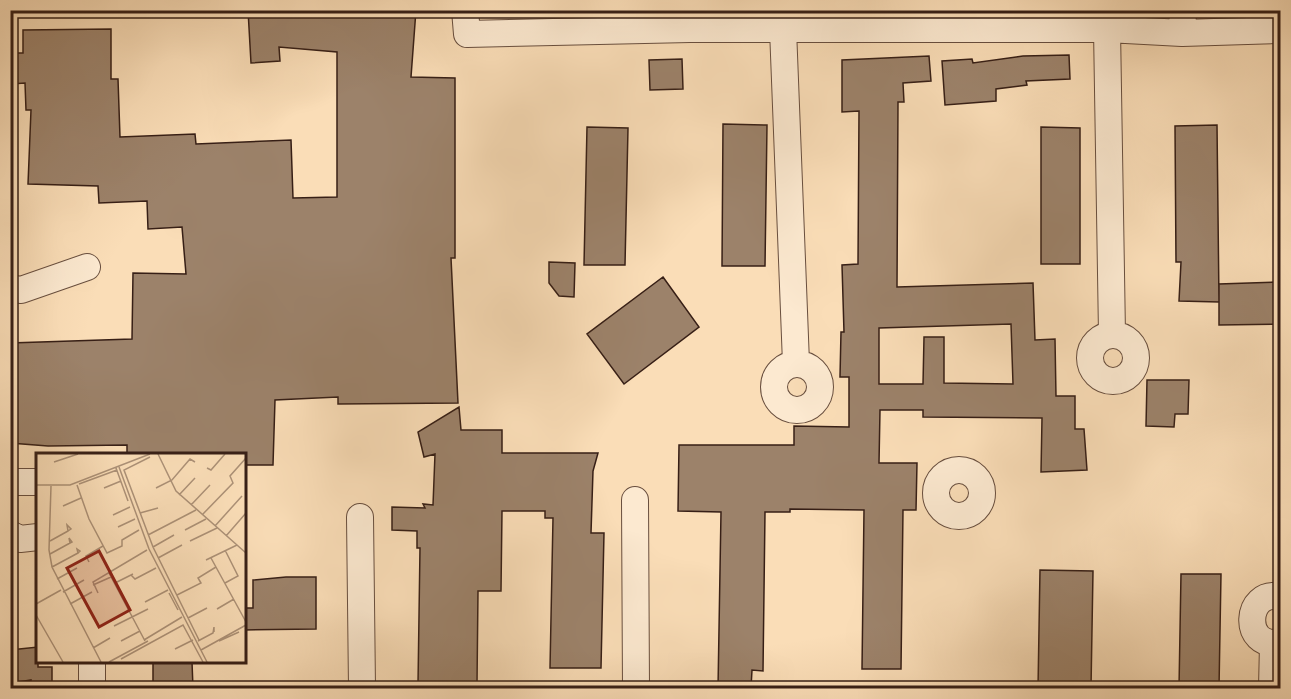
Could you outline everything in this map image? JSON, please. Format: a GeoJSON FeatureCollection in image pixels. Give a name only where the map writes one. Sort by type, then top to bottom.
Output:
{"type":"FeatureCollection","features":[{"type":"Feature","properties":{"kind":"street"},"geometry":{"type":"LineString","coordinates":[[466,22],[690,20],[783,29],[925,20],[1107,29],[1183,22],[1281,30]]}},
{"type":"Feature","properties":{"kind":"street"},"geometry":{"type":"LineString","coordinates":[[783,29],[796,363]]}},
{"type":"Feature","properties":{"kind":"street"},"geometry":{"type":"LineString","coordinates":[[1107,29],[1112,334]]}},
{"type":"Feature","properties":{"kind":"street"},"geometry":{"type":"LineString","coordinates":[[10,288],[21,290],[87,267]]}},
{"type":"Feature","properties":{"kind":"street"},"geometry":{"type":"LineString","coordinates":[[10,484],[36,482]]}},
{"type":"Feature","properties":{"kind":"street"},"geometry":{"type":"LineString","coordinates":[[635,500],[636,688]]}},
{"type":"Feature","properties":{"kind":"street"},"geometry":{"type":"LineString","coordinates":[[360,517],[362,688]]}},
{"type":"Feature","properties":{"kind":"street"},"geometry":{"type":"LineString","coordinates":[[10,534],[20,539],[36,537]]}},
{"type":"Feature","properties":{"kind":"street"},"geometry":{"type":"LineString","coordinates":[[1272,688],[1277,643],[1261,639],[1253,630],[1251,618],[1256,606],[1265,598],[1281,597]]}},
{"type":"Feature","properties":{"kind":"street"},"geometry":{"type":"LineString","coordinates":[[92,663],[92,688]]}},
{"type":"Feature","properties":{"kind":"building"},"geometry":{"type":"Polygon","coordinates":[[[248,10],[416,10],[411,77],[455,78],[455,258],[451,258],[458,403],[338,404],[338,397],[275,400],[273,465],[246,465],[246,453],[127,453],[127,445],[48,446],[10,443],[10,343],[132,339],[133,273],[186,274],[182,227],[148,229],[147,201],[99,203],[98,186],[28,184],[31,110],[26,110],[25,83],[11,84],[11,53],[23,53],[23,30],[111,29],[111,79],[118,79],[120,137],[195,134],[196,144],[291,140],[293,198],[337,197],[337,52],[279,47],[280,61],[251,63],[248,10]]]}},
{"type":"Feature","properties":{"kind":"building"},"geometry":{"type":"Polygon","coordinates":[[[1069,55],[1070,79],[1026,81],[1027,85],[996,89],[996,101],[945,105],[942,61],[972,59],[973,63],[1023,56],[1069,55]]]}},
{"type":"Feature","properties":{"kind":"building"},"geometry":{"type":"Polygon","coordinates":[[[929,56],[931,81],[903,83],[904,102],[898,102],[897,287],[1033,283],[1035,340],[1055,339],[1056,396],[1075,396],[1075,429],[1084,429],[1087,470],[1041,472],[1042,418],[923,417],[923,410],[880,410],[879,463],[917,463],[916,510],[903,510],[901,669],[862,669],[864,510],[790,509],[790,512],[765,512],[763,671],[752,670],[751,688],[718,688],[721,512],[678,511],[679,445],[794,445],[794,426],[849,427],[849,377],[840,377],[841,332],[844,332],[842,265],[858,264],[859,111],[842,112],[842,60],[929,56]],[[1011,324],[879,328],[879,384],[923,384],[924,337],[944,337],[944,383],[1013,384],[1011,324]]]}},
{"type":"Feature","properties":{"kind":"building"},"geometry":{"type":"Polygon","coordinates":[[[682,59],[683,89],[650,90],[649,60],[682,59]]]}},
{"type":"Feature","properties":{"kind":"building"},"geometry":{"type":"Polygon","coordinates":[[[723,124],[767,125],[765,266],[722,266],[723,124]]]}},
{"type":"Feature","properties":{"kind":"building"},"geometry":{"type":"Polygon","coordinates":[[[1217,125],[1219,302],[1179,301],[1181,262],[1176,262],[1175,126],[1217,125]]]}},
{"type":"Feature","properties":{"kind":"building"},"geometry":{"type":"Polygon","coordinates":[[[587,127],[628,128],[625,265],[584,265],[587,127]]]}},
{"type":"Feature","properties":{"kind":"building"},"geometry":{"type":"Polygon","coordinates":[[[1041,127],[1080,128],[1080,264],[1041,264],[1041,127]]]}},
{"type":"Feature","properties":{"kind":"building"},"geometry":{"type":"Polygon","coordinates":[[[549,262],[575,263],[574,297],[559,296],[549,283],[549,262]]]}},
{"type":"Feature","properties":{"kind":"building"},"geometry":{"type":"Polygon","coordinates":[[[663,277],[699,327],[624,384],[587,334],[663,277]]]}},
{"type":"Feature","properties":{"kind":"building"},"geometry":{"type":"Polygon","coordinates":[[[1281,282],[1281,324],[1219,325],[1219,284],[1281,282]]]}},
{"type":"Feature","properties":{"kind":"building"},"geometry":{"type":"Polygon","coordinates":[[[1147,380],[1189,380],[1188,414],[1175,414],[1174,427],[1146,426],[1147,380]]]}},
{"type":"Feature","properties":{"kind":"building"},"geometry":{"type":"Polygon","coordinates":[[[459,407],[461,430],[502,430],[502,453],[598,453],[593,471],[591,533],[604,533],[601,668],[550,668],[553,518],[545,518],[545,511],[502,511],[501,591],[478,591],[477,684],[418,684],[420,548],[417,548],[417,531],[392,530],[392,507],[425,508],[423,504],[433,505],[435,454],[424,457],[418,432],[459,407]]]}},
{"type":"Feature","properties":{"kind":"building"},"geometry":{"type":"Polygon","coordinates":[[[1040,570],[1093,571],[1091,688],[1038,688],[1040,570]]]}},
{"type":"Feature","properties":{"kind":"building"},"geometry":{"type":"Polygon","coordinates":[[[1181,574],[1221,574],[1219,688],[1179,688],[1181,574]]]}},
{"type":"Feature","properties":{"kind":"building"},"geometry":{"type":"Polygon","coordinates":[[[316,577],[316,629],[246,630],[246,608],[253,608],[253,580],[316,577]]]}},
{"type":"Feature","properties":{"kind":"building"},"geometry":{"type":"Polygon","coordinates":[[[36,647],[38,667],[52,667],[52,688],[31,688],[31,680],[13,683],[10,677],[10,650],[36,647]]]}},
{"type":"Feature","properties":{"kind":"building"},"geometry":{"type":"Polygon","coordinates":[[[153,663],[192,663],[193,688],[153,688],[153,663]]]}}]}
